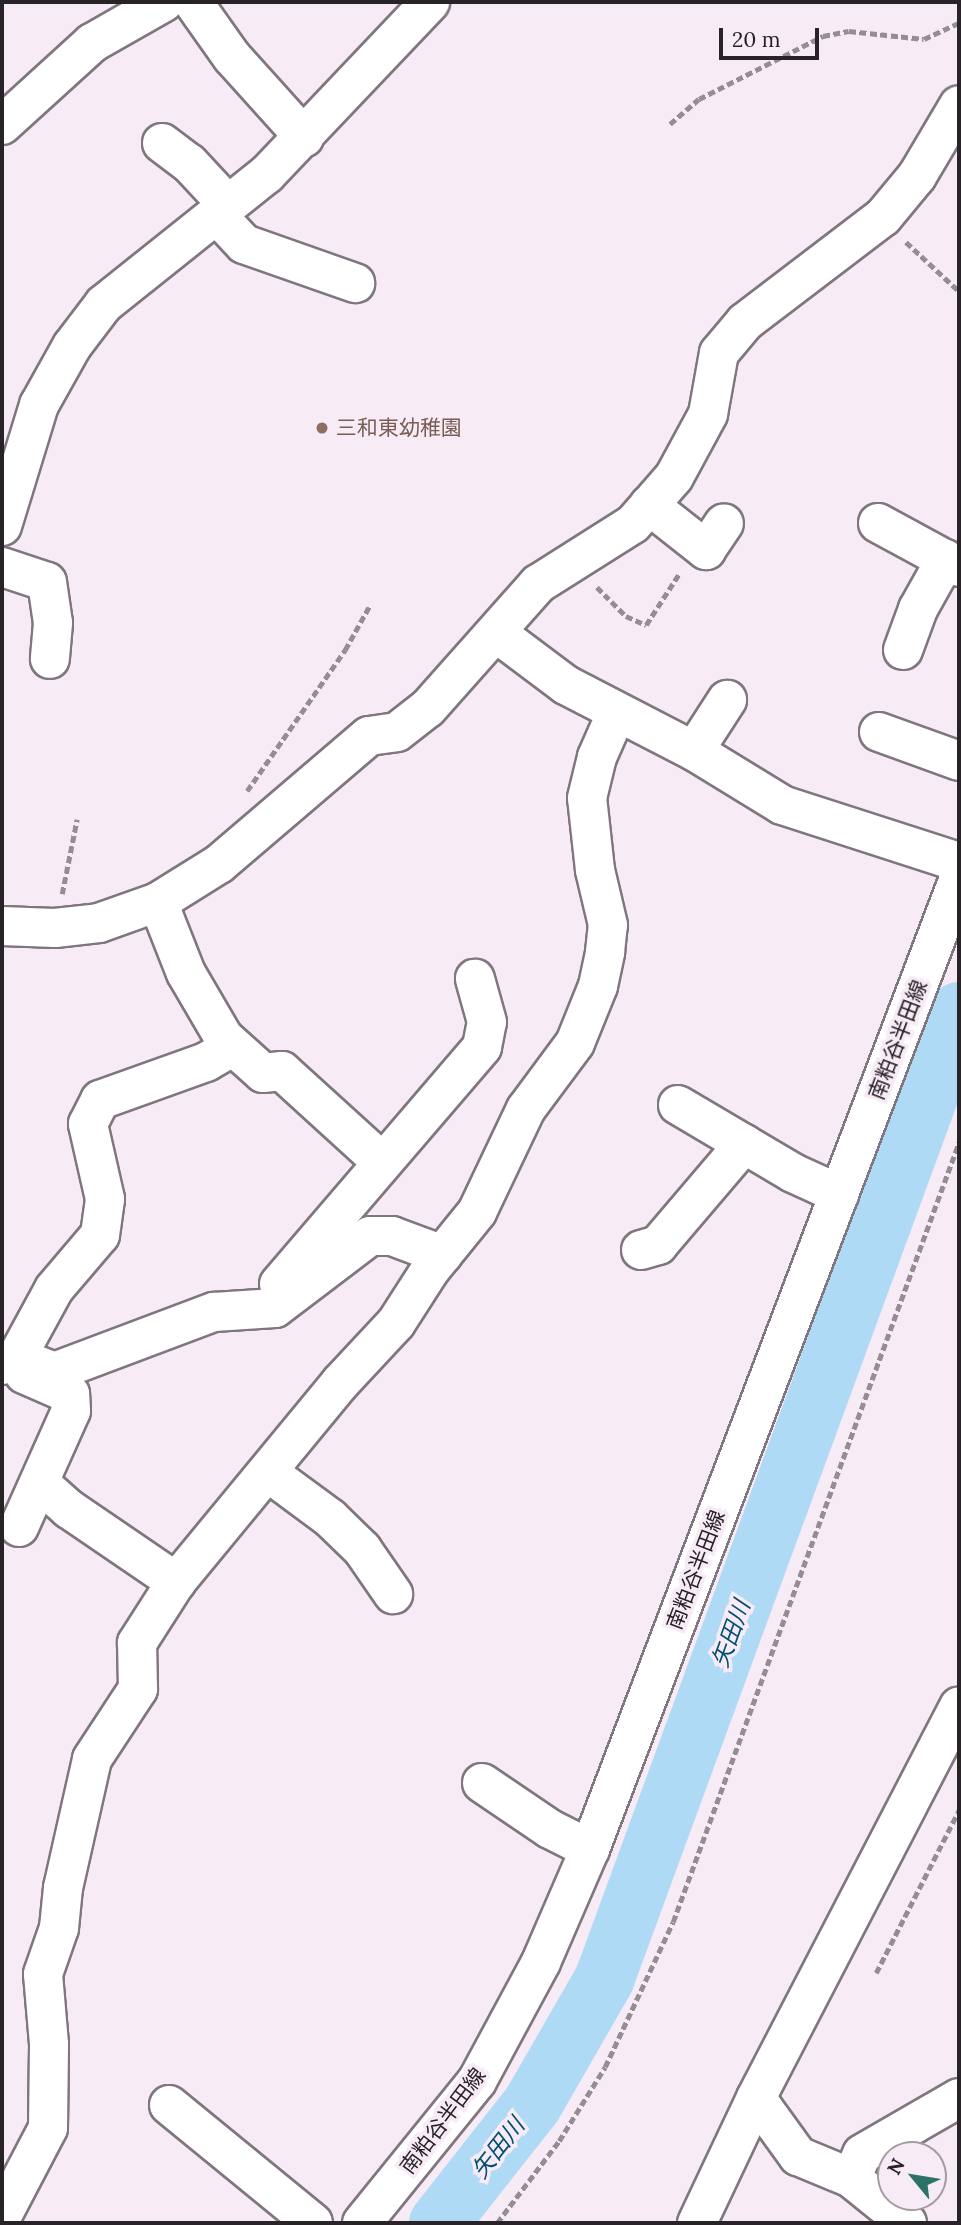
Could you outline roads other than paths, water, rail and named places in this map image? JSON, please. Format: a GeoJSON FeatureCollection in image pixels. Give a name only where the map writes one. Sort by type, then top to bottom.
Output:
{"type":"FeatureCollection","features":[{"type":"Feature","properties":{"kind":"street"},"geometry":{"type":"LineString","coordinates":[[2,125],[92,43],[164,2]]}},
{"type":"Feature","properties":{"kind":"street"},"geometry":{"type":"LineString","coordinates":[[193,2],[232,57],[304,137]]}},
{"type":"Feature","properties":{"kind":"street"},"geometry":{"type":"LineString","coordinates":[[2,526],[12,462],[39,405],[72,346],[104,304],[222,210],[304,137],[430,2]]}},
{"type":"Feature","properties":{"kind":"street"},"geometry":{"type":"LineString","coordinates":[[2,926],[55,928],[99,923],[158,902],[219,864],[369,736],[397,732],[428,708],[498,634],[538,584],[633,524],[674,477],[700,435],[719,353],[745,322],[883,217],[917,176],[959,105]]}},
{"type":"Feature","properties":{"kind":"street"},"geometry":{"type":"LineString","coordinates":[[162,143],[188,163],[244,244],[355,283]]}},
{"type":"Feature","properties":{"kind":"street"},"geometry":{"type":"LineString","coordinates":[[649,505],[706,550],[724,523]]}},
{"type":"Feature","properties":{"kind":"street"},"geometry":{"type":"LineString","coordinates":[[878,523],[952,563],[918,609],[904,650]]}},
{"type":"Feature","properties":{"kind":"street"},"geometry":{"type":"LineString","coordinates":[[2,567],[47,582],[53,623],[50,659]]}},
{"type":"Feature","properties":{"kind":"street"},"geometry":{"type":"LineString","coordinates":[[498,634],[566,685],[694,751],[782,805],[959,862]]}},
{"type":"Feature","properties":{"kind":"street"},"geometry":{"type":"LineString","coordinates":[[694,751],[727,700]]}},
{"type":"Feature","properties":{"kind":"street"},"geometry":{"type":"LineString","coordinates":[[566,842],[578,780],[612,711]]}},
{"type":"Feature","properties":{"kind":"street"},"geometry":{"type":"LineString","coordinates":[[7,2210],[48,2127],[49,2044],[43,1974],[59,1928],[63,1888],[92,1759],[138,1689],[141,1675],[137,1643],[176,1582],[269,1473],[340,1383],[396,1323],[443,1255],[477,1212],[526,1109],[575,1042],[598,986],[608,925],[593,858],[587,798],[612,711]]}},
{"type":"Feature","properties":{"kind":"street"},"geometry":{"type":"LineString","coordinates":[[879,732],[959,761]]}},
{"type":"Feature","properties":{"kind":"street","name":"南粕谷半田線"},"geometry":{"type":"LineString","coordinates":[[362,2223],[477,2081],[541,1962],[590,1849],[959,878]]}},
{"type":"Feature","properties":{"kind":"street"},"geometry":{"type":"LineString","coordinates":[[158,902],[186,973],[232,1047],[263,1073],[282,1071],[382,1162]]}},
{"type":"Feature","properties":{"kind":"street"},"geometry":{"type":"LineString","coordinates":[[258,1310],[482,1047],[487,1022],[475,979]]}},
{"type":"Feature","properties":{"kind":"street"},"geometry":{"type":"LineString","coordinates":[[7,1362],[54,1289],[100,1235],[105,1199],[88,1124],[100,1100],[206,1062],[232,1047]]}},
{"type":"Feature","properties":{"kind":"street"},"geometry":{"type":"LineString","coordinates":[[678,1105],[744,1144],[839,1194]]}},
{"type":"Feature","properties":{"kind":"street"},"geometry":{"type":"LineString","coordinates":[[641,1250],[658,1245],[744,1144]]}},
{"type":"Feature","properties":{"kind":"street"},"geometry":{"type":"LineString","coordinates":[[7,1362],[54,1372],[180,1322],[214,1312],[275,1308],[370,1236],[392,1236],[443,1255]]}},
{"type":"Feature","properties":{"kind":"street"},"geometry":{"type":"LineString","coordinates":[[7,1362],[71,1394],[71,1411],[41,1484],[19,1527]]}},
{"type":"Feature","properties":{"kind":"street"},"geometry":{"type":"LineString","coordinates":[[269,1473],[346,1534],[393,1594]]}},
{"type":"Feature","properties":{"kind":"street"},"geometry":{"type":"LineString","coordinates":[[41,1484],[69,1509],[176,1582]]}},
{"type":"Feature","properties":{"kind":"street"},"geometry":{"type":"LineString","coordinates":[[697,2223],[757,2098],[959,1707]]}},
{"type":"Feature","properties":{"kind":"street"},"geometry":{"type":"LineString","coordinates":[[482,1783],[550,1829],[590,1849]]}},
{"type":"Feature","properties":{"kind":"street"},"geometry":{"type":"LineString","coordinates":[[757,2098],[798,2156],[851,2178],[907,2223]]}},
{"type":"Feature","properties":{"kind":"street"},"geometry":{"type":"LineString","coordinates":[[851,2178],[862,2154],[959,2098]]}},
{"type":"Feature","properties":{"kind":"street"},"geometry":{"type":"LineString","coordinates":[[169,2105],[313,2223]]}},
{"type":"Feature","properties":{"kind":"waterway","name":"矢田川"},"geometry":{"type":"LineString","coordinates":[[439,2223],[532,2105],[604,1980],[959,1012]]}},
{"type":"Feature","properties":{"kind":"place","name":"三和東幼稚園"},"geometry":{"type":"Point","coordinates":[322,428]}}]}
